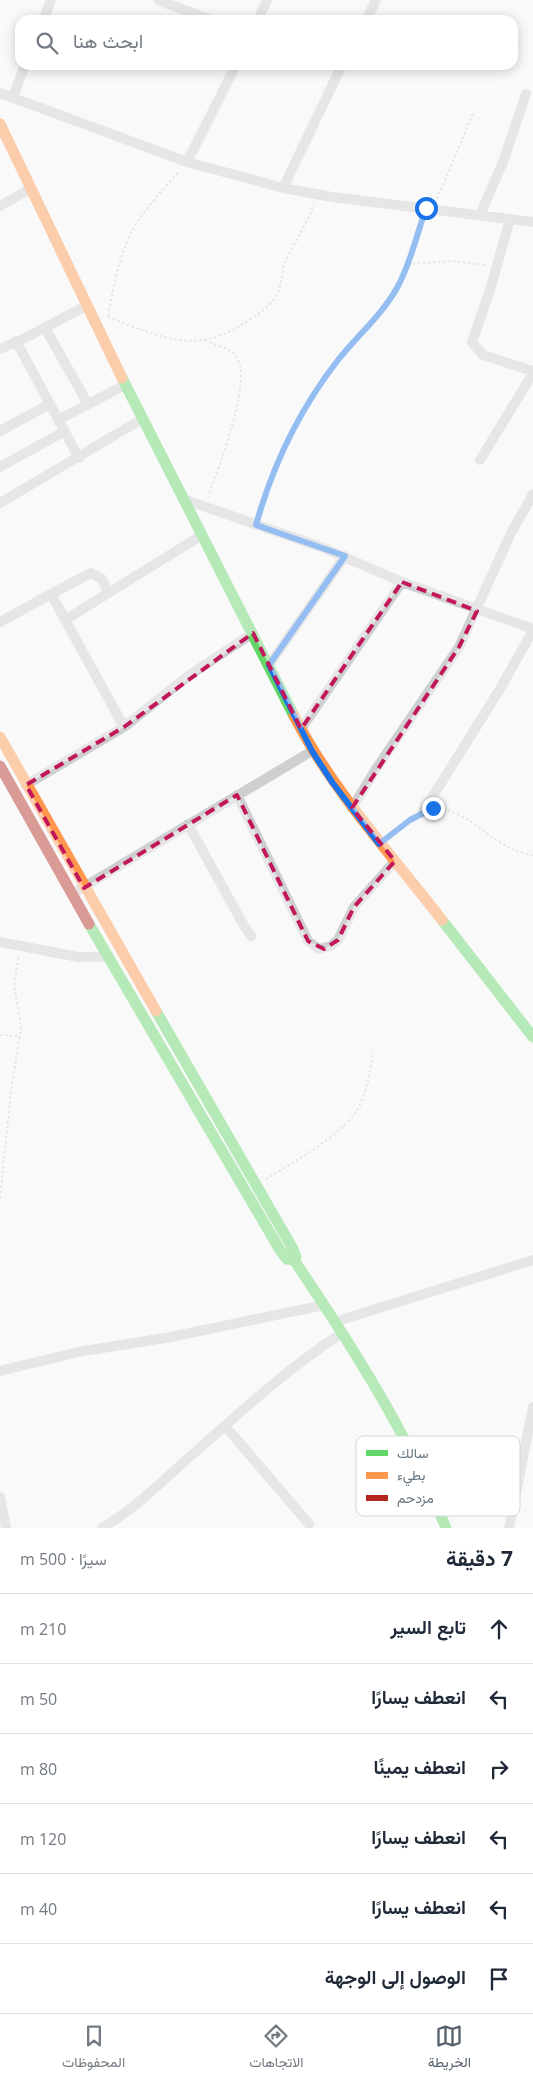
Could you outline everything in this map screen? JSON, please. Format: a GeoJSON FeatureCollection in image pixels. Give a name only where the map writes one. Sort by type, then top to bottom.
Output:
{"type":"FeatureCollection","features":[{"type":"Feature","properties":{"kind":"street"},"geometry":{"type":"LineString","coordinates":[[45,15],[51,0]]}},
{"type":"Feature","properties":{"kind":"street"},"geometry":{"type":"LineString","coordinates":[[158,0],[198,15]]}},
{"type":"Feature","properties":{"kind":"street"},"geometry":{"type":"LineString","coordinates":[[260,15],[267,0]]}},
{"type":"Feature","properties":{"kind":"street"},"geometry":{"type":"LineString","coordinates":[[368,15],[376,0]]}},
{"type":"Feature","properties":{"kind":"street"},"geometry":{"type":"LineString","coordinates":[[13,97],[24,70]]}},
{"type":"Feature","properties":{"kind":"street"},"geometry":{"type":"LineString","coordinates":[[187,162],[233,70]]}},
{"type":"Feature","properties":{"kind":"street"},"geometry":{"type":"LineString","coordinates":[[283,188],[340,70]]}},
{"type":"Feature","properties":{"kind":"street"},"geometry":{"type":"LineString","coordinates":[[0,93],[187,162],[283,188],[533,222]]}},
{"type":"Feature","properties":{"kind":"street"},"geometry":{"type":"LineString","coordinates":[[480,215],[504,162],[526,94]]}},
{"type":"Feature","properties":{"kind":"street"},"geometry":{"type":"LineString","coordinates":[[0,124],[142,420],[312,751],[332,782],[379,844],[533,1037]]}},
{"type":"Feature","properties":{"kind":"street"},"geometry":{"type":"LineString","coordinates":[[0,206],[30,189]]}},
{"type":"Feature","properties":{"kind":"street"},"geometry":{"type":"LineString","coordinates":[[480,460],[533,372],[482,355],[472,342],[510,219]]}},
{"type":"Feature","properties":{"kind":"street"},"geometry":{"type":"LineString","coordinates":[[0,349],[86,306]]}},
{"type":"Feature","properties":{"kind":"street"},"geometry":{"type":"LineString","coordinates":[[45,328],[88,404]]}},
{"type":"Feature","properties":{"kind":"street"},"geometry":{"type":"LineString","coordinates":[[16,341],[79,458]]}},
{"type":"Feature","properties":{"kind":"street"},"geometry":{"type":"LineString","coordinates":[[58,420],[125,385]]}},
{"type":"Feature","properties":{"kind":"street"},"geometry":{"type":"LineString","coordinates":[[0,431],[50,404]]}},
{"type":"Feature","properties":{"kind":"street"},"geometry":{"type":"LineString","coordinates":[[1,501],[79,458],[142,420]]}},
{"type":"Feature","properties":{"kind":"street"},"geometry":{"type":"LineString","coordinates":[[0,467],[64,432]]}},
{"type":"Feature","properties":{"kind":"street"},"geometry":{"type":"LineString","coordinates":[[352,808],[376,769],[459,648],[504,549],[533,494]]}},
{"type":"Feature","properties":{"kind":"street"},"geometry":{"type":"LineString","coordinates":[[183,499],[345,556],[402,582],[477,611],[517,622],[533,629],[500,689],[423,812]]}},
{"type":"Feature","properties":{"kind":"street"},"geometry":{"type":"LineString","coordinates":[[65,620],[202,535]]}},
{"type":"Feature","properties":{"kind":"street"},"geometry":{"type":"LineString","coordinates":[[269,665],[345,556]]}},
{"type":"Feature","properties":{"kind":"street"},"geometry":{"type":"LineString","coordinates":[[0,622],[91,573],[101,578],[109,593]]}},
{"type":"Feature","properties":{"kind":"street"},"geometry":{"type":"LineString","coordinates":[[301,729],[402,582]]}},
{"type":"Feature","properties":{"kind":"street"},"geometry":{"type":"LineString","coordinates":[[50,594],[124,727]]}},
{"type":"Feature","properties":{"kind":"street"},"geometry":{"type":"LineString","coordinates":[[26,785],[124,727],[188,676],[253,633]]}},
{"type":"Feature","properties":{"kind":"street"},"geometry":{"type":"LineString","coordinates":[[0,737],[84,888],[293,1249],[296,1257],[294,1260],[405,1436]]}},
{"type":"Feature","properties":{"kind":"street"},"geometry":{"type":"LineString","coordinates":[[72,894],[312,751]]}},
{"type":"Feature","properties":{"kind":"street"},"geometry":{"type":"LineString","coordinates":[[0,766],[72,894],[280,1250],[287,1259],[294,1260]]}},
{"type":"Feature","properties":{"kind":"street"},"geometry":{"type":"LineString","coordinates":[[237,796],[308,941],[319,949],[331,946],[338,940],[354,907],[394,861]]}},
{"type":"Feature","properties":{"kind":"street"},"geometry":{"type":"LineString","coordinates":[[188,824],[243,924],[252,936]]}},
{"type":"Feature","properties":{"kind":"street"},"geometry":{"type":"LineString","coordinates":[[0,942],[78,958],[109,957]]}},
{"type":"Feature","properties":{"kind":"street"},"geometry":{"type":"LineString","coordinates":[[334,1322],[533,1260]]}},
{"type":"Feature","properties":{"kind":"street"},"geometry":{"type":"LineString","coordinates":[[0,1371],[78,1352],[149,1341],[324,1305]]}},
{"type":"Feature","properties":{"kind":"street"},"geometry":{"type":"LineString","coordinates":[[102,1528],[133,1508],[296,1367],[342,1334]]}},
{"type":"Feature","properties":{"kind":"street"},"geometry":{"type":"LineString","coordinates":[[520,1473],[533,1407]]}},
{"type":"Feature","properties":{"kind":"street"},"geometry":{"type":"LineString","coordinates":[[226,1427],[309,1524]]}},
{"type":"Feature","properties":{"kind":"street"},"geometry":{"type":"LineString","coordinates":[[0,1496],[6,1528]]}},
{"type":"Feature","properties":{"kind":"street"},"geometry":{"type":"LineString","coordinates":[[441,1516],[446,1528]]}},
{"type":"Feature","properties":{"kind":"path"},"geometry":{"type":"LineString","coordinates":[[256,525],[266,489],[294,426],[318,387],[397,288],[429,208],[474,111]]}},
{"type":"Feature","properties":{"kind":"path"},"geometry":{"type":"LineString","coordinates":[[104,342],[115,280],[131,233],[150,205],[187,162]]}},
{"type":"Feature","properties":{"kind":"path"},"geometry":{"type":"LineString","coordinates":[[108,317],[175,340],[195,342],[215,338],[243,324],[274,300],[280,290],[284,264],[306,225],[318,194]]}},
{"type":"Feature","properties":{"kind":"path"},"geometry":{"type":"LineString","coordinates":[[408,264],[452,261],[497,266]]}},
{"type":"Feature","properties":{"kind":"path"},"geometry":{"type":"LineString","coordinates":[[204,506],[233,422],[241,375],[237,357],[233,353],[205,340]]}},
{"type":"Feature","properties":{"kind":"path"},"geometry":{"type":"LineString","coordinates":[[379,844],[423,812],[433,808],[447,810],[471,822],[518,852],[533,855]]}},
{"type":"Feature","properties":{"kind":"path"},"geometry":{"type":"LineString","coordinates":[[0,1198],[11,1092],[21,1027],[14,985],[22,946]]}},
{"type":"Feature","properties":{"kind":"path"},"geometry":{"type":"LineString","coordinates":[[0,1035],[20,1036]]}},
{"type":"Feature","properties":{"kind":"path"},"geometry":{"type":"LineString","coordinates":[[257,1185],[308,1152],[349,1120],[361,1103],[370,1074],[374,1052]]}},
{"type":"Feature","properties":{"kind":"highlighted area"},"geometry":{"type":"Polygon","coordinates":[[[402,582],[477,611],[459,647],[352,808],[395,861],[354,907],[338,940],[324,949],[308,941],[237,795],[84,888],[26,785],[124,727],[253,633],[301,729],[402,582]]]}},
{"type":"Feature","properties":{"kind":"traffic: fast"},"geometry":{"type":"LineString","coordinates":[[122,378],[294,716]]}},
{"type":"Feature","properties":{"kind":"traffic: fast"},"geometry":{"type":"LineString","coordinates":[[442,920],[533,1037]]}},
{"type":"Feature","properties":{"kind":"traffic: fast"},"geometry":{"type":"LineString","coordinates":[[89,924],[280,1250],[287,1259],[294,1260]]}},
{"type":"Feature","properties":{"kind":"traffic: fast"},"geometry":{"type":"LineString","coordinates":[[156,1011],[293,1249],[296,1257],[294,1260],[357,1357],[402,1436]]}},
{"type":"Feature","properties":{"kind":"traffic: fast"},"geometry":{"type":"LineString","coordinates":[[441,1516],[446,1528]]}},
{"type":"Feature","properties":{"kind":"traffic: slow"},"geometry":{"type":"LineString","coordinates":[[0,124],[122,378]]}},
{"type":"Feature","properties":{"kind":"traffic: slow"},"geometry":{"type":"LineString","coordinates":[[294,716],[309,744],[344,796],[442,920]]}},
{"type":"Feature","properties":{"kind":"traffic: slow"},"geometry":{"type":"LineString","coordinates":[[0,737],[156,1011]]}},
{"type":"Feature","properties":{"kind":"traffic: jam"},"geometry":{"type":"LineString","coordinates":[[0,766],[89,924]]}},
{"type":"Feature","properties":{"kind":"route"},"geometry":{"type":"LineString","coordinates":[[426,208],[408,264],[397,288],[312,394],[294,426],[280,453],[266,489],[256,525],[345,556],[269,665],[312,751],[332,782],[379,844],[410,820],[433,808]]}}]}
